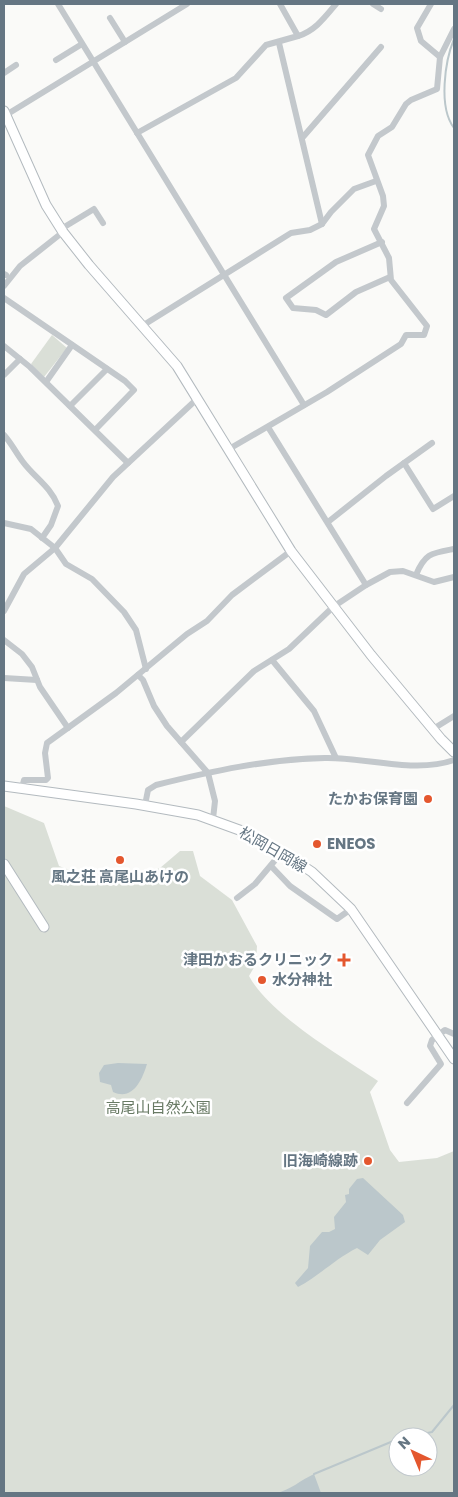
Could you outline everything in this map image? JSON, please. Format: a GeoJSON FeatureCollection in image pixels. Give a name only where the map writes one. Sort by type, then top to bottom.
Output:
{"type":"FeatureCollection","features":[{"type":"Feature","properties":{"kind":"street"},"geometry":{"type":"LineString","coordinates":[[58,4],[304,405]]}},
{"type":"Feature","properties":{"kind":"street"},"geometry":{"type":"LineString","coordinates":[[187,4],[94,63],[5,113],[46,205],[62,230],[176,366],[292,551],[333,607],[433,730],[454,752]]}},
{"type":"Feature","properties":{"kind":"street"},"geometry":{"type":"LineString","coordinates":[[280,4],[298,36]]}},
{"type":"Feature","properties":{"kind":"street"},"geometry":{"type":"LineString","coordinates":[[137,133],[236,78],[266,45],[279,43],[315,28],[336,4]]}},
{"type":"Feature","properties":{"kind":"street"},"geometry":{"type":"LineString","coordinates":[[373,4],[381,9]]}},
{"type":"Feature","properties":{"kind":"street"},"geometry":{"type":"LineString","coordinates":[[432,4],[417,28],[421,41],[440,57]]}},
{"type":"Feature","properties":{"kind":"street"},"geometry":{"type":"LineString","coordinates":[[110,18],[125,42]]}},
{"type":"Feature","properties":{"kind":"street"},"geometry":{"type":"LineString","coordinates":[[229,449],[268,427],[401,344],[406,335],[424,335],[427,326],[390,277],[389,258],[374,229],[384,206],[383,196],[368,155],[378,136],[392,128],[411,100],[437,90],[440,57],[454,30]]}},
{"type":"Feature","properties":{"kind":"street"},"geometry":{"type":"LineString","coordinates":[[279,43],[303,137],[322,224]]}},
{"type":"Feature","properties":{"kind":"street"},"geometry":{"type":"LineString","coordinates":[[56,60],[82,44]]}},
{"type":"Feature","properties":{"kind":"street"},"geometry":{"type":"LineString","coordinates":[[303,137],[381,47]]}},
{"type":"Feature","properties":{"kind":"street"},"geometry":{"type":"LineString","coordinates":[[4,73],[16,65]]}},
{"type":"Feature","properties":{"kind":"street"},"geometry":{"type":"LineString","coordinates":[[142,326],[291,234],[310,230],[322,224],[330,212],[354,189],[376,181]]}},
{"type":"Feature","properties":{"kind":"street"},"geometry":{"type":"LineString","coordinates":[[4,286],[20,266],[62,230],[94,209],[102,223]]}},
{"type":"Feature","properties":{"kind":"street"},"geometry":{"type":"LineString","coordinates":[[382,242],[336,262],[286,298],[293,308],[316,310],[326,315],[356,292],[390,277]]}},
{"type":"Feature","properties":{"kind":"street"},"geometry":{"type":"LineString","coordinates":[[4,298],[107,369],[134,390],[96,430]]}},
{"type":"Feature","properties":{"kind":"street"},"geometry":{"type":"LineString","coordinates":[[46,382],[72,345]]}},
{"type":"Feature","properties":{"kind":"street"},"geometry":{"type":"LineString","coordinates":[[4,346],[46,382],[128,464]]}},
{"type":"Feature","properties":{"kind":"street"},"geometry":{"type":"LineString","coordinates":[[4,375],[20,359]]}},
{"type":"Feature","properties":{"kind":"street"},"geometry":{"type":"LineString","coordinates":[[70,406],[107,369]]}},
{"type":"Feature","properties":{"kind":"street"},"geometry":{"type":"LineString","coordinates":[[4,611],[24,574],[55,548],[101,491],[197,399]]}},
{"type":"Feature","properties":{"kind":"street"},"geometry":{"type":"LineString","coordinates":[[268,427],[366,585]]}},
{"type":"Feature","properties":{"kind":"street"},"geometry":{"type":"LineString","coordinates":[[4,436],[12,443],[22,461],[48,489],[58,506],[51,525],[42,538]]}},
{"type":"Feature","properties":{"kind":"street"},"geometry":{"type":"LineString","coordinates":[[328,522],[432,443]]}},
{"type":"Feature","properties":{"kind":"street"},"geometry":{"type":"LineString","coordinates":[[404,463],[433,509],[454,496]]}},
{"type":"Feature","properties":{"kind":"street"},"geometry":{"type":"LineString","coordinates":[[4,523],[27,527],[55,548],[66,564],[92,579],[124,612],[136,630],[146,669]]}},
{"type":"Feature","properties":{"kind":"street"},"geometry":{"type":"LineString","coordinates":[[416,575],[422,560],[432,553],[454,549]]}},
{"type":"Feature","properties":{"kind":"street"},"geometry":{"type":"LineString","coordinates":[[22,788],[24,780],[46,780],[48,778],[45,753],[47,743],[146,669],[187,634],[207,621],[239,590],[292,551]]}},
{"type":"Feature","properties":{"kind":"street"},"geometry":{"type":"LineString","coordinates":[[181,742],[254,671],[272,660],[307,633],[333,607],[366,585],[390,572],[403,571],[434,582],[454,577]]}},
{"type":"Feature","properties":{"kind":"street"},"geometry":{"type":"LineString","coordinates":[[4,640],[22,654],[32,667],[37,680],[68,728]]}},
{"type":"Feature","properties":{"kind":"street"},"geometry":{"type":"LineString","coordinates":[[272,660],[314,711],[336,758]]}},
{"type":"Feature","properties":{"kind":"street"},"geometry":{"type":"LineString","coordinates":[[138,675],[143,680],[154,706],[181,742],[208,773],[215,800],[213,819]]}},
{"type":"Feature","properties":{"kind":"street"},"geometry":{"type":"LineString","coordinates":[[4,678],[37,680]]}},
{"type":"Feature","properties":{"kind":"street"},"geometry":{"type":"LineString","coordinates":[[433,730],[454,716]]}},
{"type":"Feature","properties":{"kind":"street"},"geometry":{"type":"LineString","coordinates":[[145,805],[148,790],[154,786],[264,762],[336,758],[417,765],[445,764],[454,760]]}},
{"type":"Feature","properties":{"kind":"street","name":"松岡日岡線"},"geometry":{"type":"LineString","coordinates":[[4,786],[145,805],[213,819],[242,831],[282,852],[312,872],[350,909],[454,1059]]}},
{"type":"Feature","properties":{"kind":"street"},"geometry":{"type":"LineString","coordinates":[[237,898],[255,884],[282,852]]}},
{"type":"Feature","properties":{"kind":"street"},"geometry":{"type":"LineString","coordinates":[[4,864],[44,927]]}},
{"type":"Feature","properties":{"kind":"street"},"geometry":{"type":"LineString","coordinates":[[271,866],[290,886],[337,919],[350,909]]}},
{"type":"Feature","properties":{"kind":"street"},"geometry":{"type":"LineString","coordinates":[[407,1103],[441,1064],[430,1046],[432,1040],[445,1030],[454,1034]]}},
{"type":"Feature","properties":{"kind":"green space"},"geometry":{"type":"Polygon","coordinates":[[[52,335],[67,348],[44,377],[31,364],[52,335]]]}},
{"type":"Feature","properties":{"kind":"green space","name":"高尾山自然公園"},"geometry":{"type":"Polygon","coordinates":[[[4,806],[44,823],[59,866],[111,886],[160,868],[180,851],[193,851],[200,876],[232,900],[257,946],[256,964],[249,976],[259,991],[289,1020],[378,1081],[370,1092],[390,1150],[399,1162],[437,1158],[454,1151],[454,1493],[4,1493],[4,806]]]}},
{"type":"Feature","properties":{"kind":"shaded area"},"geometry":{"type":"Polygon","coordinates":[[[118,1063],[147,1064],[136,1087],[126,1094],[113,1092],[111,1085],[100,1082],[99,1073],[104,1065],[118,1063]]]}},
{"type":"Feature","properties":{"kind":"shaded area"},"geometry":{"type":"Polygon","coordinates":[[[363,1178],[403,1215],[405,1222],[380,1240],[368,1255],[357,1248],[298,1287],[295,1283],[308,1268],[310,1246],[322,1232],[329,1232],[335,1229],[334,1217],[346,1202],[345,1195],[349,1194],[349,1189],[357,1179],[363,1178]]]}},
{"type":"Feature","properties":{"kind":"shaded area"},"geometry":{"type":"Polygon","coordinates":[[[314,1474],[321,1493],[277,1493],[286,1490],[314,1474]]]}},
{"type":"Feature","properties":{"kind":"waterway"},"geometry":{"type":"LineString","coordinates":[[454,39],[448,59],[445,84],[446,108],[454,128]]}},
{"type":"Feature","properties":{"kind":"waterway"},"geometry":{"type":"LineString","coordinates":[[436,1427],[454,1405]]}},
{"type":"Feature","properties":{"kind":"waterway"},"geometry":{"type":"LineString","coordinates":[[314,1474],[388,1443]]}},
{"type":"Feature","properties":{"kind":"place","name":"たかお保育園"},"geometry":{"type":"Point","coordinates":[428,799]}},
{"type":"Feature","properties":{"kind":"place","name":"ENEOS"},"geometry":{"type":"Point","coordinates":[317,844]}},
{"type":"Feature","properties":{"kind":"place","name":"風之荘 高尾山あけの"},"geometry":{"type":"Point","coordinates":[120,860]}},
{"type":"Feature","properties":{"kind":"place","name":"津田かおるクリニック"},"geometry":{"type":"Point","coordinates":[344,960]}},
{"type":"Feature","properties":{"kind":"place","name":"水分神社"},"geometry":{"type":"Point","coordinates":[262,980]}},
{"type":"Feature","properties":{"kind":"place","name":"旧海崎線跡"},"geometry":{"type":"Point","coordinates":[368,1161]}}]}
